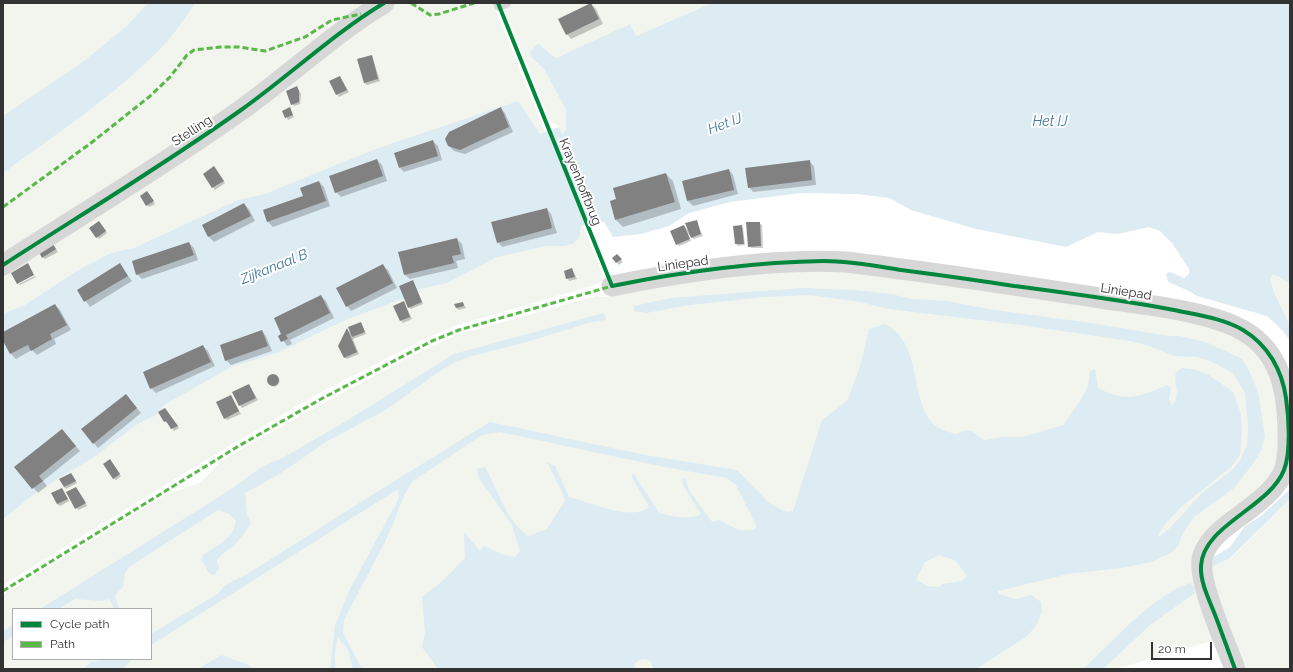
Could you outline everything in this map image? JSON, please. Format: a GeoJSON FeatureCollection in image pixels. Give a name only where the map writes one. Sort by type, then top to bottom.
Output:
{"type":"FeatureCollection","features":[{"type":"Feature","properties":{"kind":"street","name":"Stelling"},"geometry":{"type":"LineString","coordinates":[[3,265],[225,121],[297,69],[337,35],[384,3]]}},
{"type":"Feature","properties":{"kind":"street","name":"Liniepad"},"geometry":{"type":"LineString","coordinates":[[612,286],[653,278],[740,267],[806,262],[846,262],[1154,306],[1220,321],[1245,331],[1263,346],[1278,369],[1286,399],[1288,448],[1284,470],[1272,488],[1213,539],[1203,555],[1201,565],[1203,583],[1235,669]]}},
{"type":"Feature","properties":{"kind":"lane"},"geometry":{"type":"LineString","coordinates":[[498,3],[499,6],[506,3]]}},
{"type":"Feature","properties":{"kind":"shaded area"},"geometry":{"type":"Polygon","coordinates":[[[3,3],[375,3],[291,68],[3,259],[3,3]]]}},
{"type":"Feature","properties":{"kind":"shaded area"},"geometry":{"type":"Polygon","coordinates":[[[395,3],[493,3],[605,280],[591,286],[454,326],[418,342],[312,397],[194,467],[3,585],[3,272],[395,3]]]}},
{"type":"Feature","properties":{"kind":"shaded area"},"geometry":{"type":"Polygon","coordinates":[[[502,3],[712,3],[636,36],[630,24],[556,58],[544,47],[536,45],[530,52],[531,57],[544,69],[566,110],[566,130],[562,134],[559,127],[550,121],[502,3]]]}},
{"type":"Feature","properties":{"kind":"shaded area"},"geometry":{"type":"Polygon","coordinates":[[[807,267],[1009,291],[1229,330],[1268,362],[1282,429],[1275,472],[1208,534],[1215,640],[1116,669],[3,669],[3,595],[167,494],[200,483],[221,461],[307,412],[422,351],[457,335],[596,296],[606,297],[626,293],[632,290],[807,267]]]}},
{"type":"Feature","properties":{"kind":"shaded area"},"geometry":{"type":"Polygon","coordinates":[[[1273,274],[1290,283],[1290,325],[1274,292],[1270,279],[1273,274]]]}},
{"type":"Feature","properties":{"kind":"shaded area"},"geometry":{"type":"Polygon","coordinates":[[[1290,499],[1290,669],[1245,669],[1240,663],[1220,604],[1212,568],[1215,565],[1230,559],[1290,499]]]}},
{"type":"Feature","properties":{"kind":"water"},"geometry":{"type":"Polygon","coordinates":[[[148,3],[195,3],[166,42],[155,54],[119,86],[3,173],[3,116],[84,61],[127,26],[148,3]]]}},
{"type":"Feature","properties":{"kind":"water","name":"Het IJ"},"geometry":{"type":"Polygon","coordinates":[[[712,3],[1290,3],[1290,283],[1273,274],[1270,279],[1274,292],[1290,325],[1290,341],[1283,331],[1267,316],[1197,296],[1168,282],[1166,274],[1170,272],[1184,278],[1189,274],[1189,269],[1172,243],[1160,231],[1149,227],[1118,234],[1098,232],[1066,247],[976,229],[911,210],[889,198],[856,194],[801,193],[730,202],[689,213],[669,226],[641,234],[613,237],[604,222],[581,226],[579,238],[573,244],[564,246],[546,246],[497,257],[447,283],[420,289],[402,299],[343,321],[279,352],[231,367],[164,405],[156,415],[136,425],[94,457],[38,491],[3,519],[3,314],[25,305],[75,272],[111,253],[134,248],[238,200],[265,194],[373,150],[518,101],[540,134],[559,127],[562,134],[566,130],[566,110],[544,69],[531,57],[530,52],[536,45],[539,44],[556,58],[630,24],[636,36],[712,3]]]}},
{"type":"Feature","properties":{"kind":"water"},"geometry":{"type":"Polygon","coordinates":[[[802,288],[855,290],[891,294],[912,299],[948,301],[987,309],[1098,324],[1169,336],[1179,336],[1206,342],[1242,359],[1258,391],[1265,436],[1261,451],[1234,488],[1194,517],[1183,533],[1178,546],[1172,552],[1151,562],[1121,568],[1068,574],[998,591],[999,594],[1015,599],[1031,595],[1041,602],[1042,612],[1035,627],[1026,637],[976,669],[654,669],[650,661],[643,659],[639,660],[634,665],[636,669],[438,669],[422,647],[425,632],[422,597],[445,579],[465,558],[464,532],[480,551],[484,546],[504,555],[515,557],[520,551],[512,525],[479,478],[477,469],[485,467],[508,513],[520,529],[528,536],[547,529],[565,501],[547,462],[555,466],[569,497],[610,510],[632,512],[641,511],[649,507],[632,477],[633,472],[659,513],[686,518],[697,516],[701,514],[683,485],[682,478],[685,478],[689,490],[712,522],[719,520],[733,527],[746,531],[756,528],[756,525],[736,485],[727,478],[664,467],[500,432],[482,435],[413,481],[409,486],[385,542],[344,620],[343,633],[362,669],[353,669],[348,650],[338,637],[335,651],[335,669],[330,669],[335,625],[350,589],[399,498],[398,489],[152,644],[152,633],[219,593],[225,585],[249,573],[490,422],[645,455],[737,470],[769,503],[786,512],[793,511],[822,420],[847,401],[860,367],[869,329],[885,324],[898,333],[906,345],[922,404],[927,416],[936,426],[943,430],[956,434],[968,430],[977,434],[984,440],[1003,437],[1023,437],[1063,425],[1080,401],[1088,386],[1090,371],[1095,369],[1098,388],[1116,396],[1132,397],[1149,393],[1167,385],[1171,389],[1169,399],[1172,406],[1177,392],[1175,377],[1176,372],[1182,368],[1197,370],[1209,375],[1233,392],[1241,414],[1242,435],[1240,455],[1231,467],[1180,508],[1164,525],[1158,535],[1159,537],[1171,527],[1202,493],[1233,469],[1240,460],[1247,445],[1248,427],[1245,393],[1233,373],[1210,361],[1197,357],[1174,356],[1150,346],[1130,341],[1021,325],[889,309],[860,302],[810,295],[765,297],[690,305],[646,313],[634,311],[634,306],[671,298],[802,288]],[[939,555],[925,562],[916,580],[927,586],[939,587],[942,584],[962,581],[967,576],[956,561],[939,555]]]}},
{"type":"Feature","properties":{"kind":"water"},"geometry":{"type":"Polygon","coordinates":[[[604,313],[606,320],[591,322],[530,341],[472,356],[453,363],[387,409],[326,442],[278,475],[245,493],[247,514],[251,524],[235,545],[222,554],[217,560],[219,569],[214,575],[209,573],[202,561],[203,555],[228,537],[234,528],[236,521],[229,514],[218,510],[129,567],[125,573],[123,587],[115,595],[119,608],[114,608],[110,599],[101,601],[75,599],[61,608],[42,608],[230,490],[260,468],[284,457],[338,426],[454,354],[604,313]]]}},
{"type":"Feature","properties":{"kind":"water"},"geometry":{"type":"Polygon","coordinates":[[[1290,489],[1290,499],[1229,559],[1215,565],[1212,568],[1207,561],[1230,547],[1245,526],[1261,516],[1290,489]]]}},
{"type":"Feature","properties":{"kind":"water"},"geometry":{"type":"Polygon","coordinates":[[[1190,583],[1194,587],[1195,593],[1150,625],[1103,669],[1083,669],[1147,609],[1161,598],[1190,583]]]}},
{"type":"Feature","properties":{"kind":"water"},"geometry":{"type":"Polygon","coordinates":[[[12,626],[12,637],[3,642],[3,631],[12,626]]]}},
{"type":"Feature","properties":{"kind":"water"},"geometry":{"type":"Polygon","coordinates":[[[221,655],[249,665],[253,669],[198,669],[221,655]]]}},
{"type":"Feature","properties":{"kind":"water"},"geometry":{"type":"Polygon","coordinates":[[[100,660],[131,660],[123,669],[84,669],[91,662],[100,660]]]}},
{"type":"Feature","properties":{"kind":"building"},"geometry":{"type":"Polygon","coordinates":[[[591,3],[599,19],[566,35],[558,19],[591,3]]]}},
{"type":"Feature","properties":{"kind":"building"},"geometry":{"type":"Polygon","coordinates":[[[372,55],[378,79],[364,83],[357,59],[372,55]]]}},
{"type":"Feature","properties":{"kind":"building"},"geometry":{"type":"Polygon","coordinates":[[[340,76],[347,90],[336,95],[329,81],[340,76]]]}},
{"type":"Feature","properties":{"kind":"building"},"geometry":{"type":"Polygon","coordinates":[[[297,86],[299,91],[299,102],[291,105],[286,91],[297,86]]]}},
{"type":"Feature","properties":{"kind":"building"},"geometry":{"type":"Polygon","coordinates":[[[290,107],[293,115],[285,118],[282,111],[290,107]]]}},
{"type":"Feature","properties":{"kind":"building"},"geometry":{"type":"Polygon","coordinates":[[[501,107],[509,127],[460,150],[448,146],[445,139],[449,132],[501,107]]]}},
{"type":"Feature","properties":{"kind":"building"},"geometry":{"type":"Polygon","coordinates":[[[433,140],[438,156],[399,168],[394,153],[433,140]]]}},
{"type":"Feature","properties":{"kind":"building"},"geometry":{"type":"Polygon","coordinates":[[[377,159],[383,176],[335,193],[329,176],[377,159]]]}},
{"type":"Feature","properties":{"kind":"building"},"geometry":{"type":"Polygon","coordinates":[[[810,160],[812,180],[748,188],[745,168],[810,160]]]}},
{"type":"Feature","properties":{"kind":"building"},"geometry":{"type":"Polygon","coordinates":[[[214,166],[224,181],[212,188],[203,174],[214,166]]]}},
{"type":"Feature","properties":{"kind":"building"},"geometry":{"type":"Polygon","coordinates":[[[729,169],[734,190],[687,201],[682,181],[729,169]]]}},
{"type":"Feature","properties":{"kind":"building"},"geometry":{"type":"Polygon","coordinates":[[[666,173],[675,202],[615,220],[610,201],[616,199],[613,188],[666,173]]]}},
{"type":"Feature","properties":{"kind":"building"},"geometry":{"type":"Polygon","coordinates":[[[319,181],[326,201],[267,222],[263,210],[303,196],[300,188],[319,181]]]}},
{"type":"Feature","properties":{"kind":"building"},"geometry":{"type":"Polygon","coordinates":[[[147,191],[154,201],[146,206],[140,196],[147,191]]]}},
{"type":"Feature","properties":{"kind":"building"},"geometry":{"type":"Polygon","coordinates":[[[244,203],[251,216],[208,237],[202,225],[244,203]]]}},
{"type":"Feature","properties":{"kind":"building"},"geometry":{"type":"Polygon","coordinates":[[[547,208],[552,228],[497,243],[491,222],[547,208]]]}},
{"type":"Feature","properties":{"kind":"building"},"geometry":{"type":"Polygon","coordinates":[[[697,220],[701,234],[691,238],[685,223],[697,220]]]}},
{"type":"Feature","properties":{"kind":"building"},"geometry":{"type":"Polygon","coordinates":[[[99,221],[106,231],[96,238],[89,228],[99,221]]]}},
{"type":"Feature","properties":{"kind":"building"},"geometry":{"type":"Polygon","coordinates":[[[746,222],[760,222],[761,246],[748,247],[746,222]]]}},
{"type":"Feature","properties":{"kind":"building"},"geometry":{"type":"Polygon","coordinates":[[[684,225],[690,239],[676,245],[670,231],[684,225]]]}},
{"type":"Feature","properties":{"kind":"building"},"geometry":{"type":"Polygon","coordinates":[[[742,225],[744,244],[735,244],[733,226],[742,225]]]}},
{"type":"Feature","properties":{"kind":"building"},"geometry":{"type":"Polygon","coordinates":[[[457,238],[461,254],[452,256],[454,263],[404,275],[398,252],[457,238]]]}},
{"type":"Feature","properties":{"kind":"building"},"geometry":{"type":"Polygon","coordinates":[[[189,242],[194,255],[136,275],[132,261],[189,242]]]}},
{"type":"Feature","properties":{"kind":"building"},"geometry":{"type":"Polygon","coordinates":[[[53,244],[56,249],[42,258],[39,252],[53,244]]]}},
{"type":"Feature","properties":{"kind":"building"},"geometry":{"type":"Polygon","coordinates":[[[617,254],[622,259],[616,263],[612,258],[617,254]]]}},
{"type":"Feature","properties":{"kind":"building"},"geometry":{"type":"Polygon","coordinates":[[[28,263],[34,275],[17,284],[11,273],[28,263]]]}},
{"type":"Feature","properties":{"kind":"building"},"geometry":{"type":"Polygon","coordinates":[[[120,263],[128,276],[84,302],[77,290],[120,263]]]}},
{"type":"Feature","properties":{"kind":"building"},"geometry":{"type":"Polygon","coordinates":[[[383,264],[393,283],[346,307],[336,288],[383,264]]]}},
{"type":"Feature","properties":{"kind":"building"},"geometry":{"type":"Polygon","coordinates":[[[572,268],[575,277],[566,279],[564,271],[572,268]]]}},
{"type":"Feature","properties":{"kind":"building"},"geometry":{"type":"Polygon","coordinates":[[[413,280],[422,302],[408,308],[399,286],[413,280]]]}},
{"type":"Feature","properties":{"kind":"building"},"geometry":{"type":"Polygon","coordinates":[[[321,295],[330,313],[286,335],[288,339],[281,342],[278,336],[281,334],[274,318],[321,295]]]}},
{"type":"Feature","properties":{"kind":"building"},"geometry":{"type":"Polygon","coordinates":[[[404,301],[410,317],[400,321],[393,306],[404,301]]]}},
{"type":"Feature","properties":{"kind":"building"},"geometry":{"type":"Polygon","coordinates":[[[463,302],[464,306],[456,308],[454,304],[463,302]]]}},
{"type":"Feature","properties":{"kind":"building"},"geometry":{"type":"Polygon","coordinates":[[[55,304],[67,325],[50,334],[52,339],[31,351],[28,345],[10,354],[3,341],[3,332],[55,304]]]}},
{"type":"Feature","properties":{"kind":"building"},"geometry":{"type":"Polygon","coordinates":[[[361,322],[365,332],[352,337],[348,327],[361,322]]]}},
{"type":"Feature","properties":{"kind":"building"},"geometry":{"type":"Polygon","coordinates":[[[347,328],[357,352],[344,358],[338,346],[347,328]]]}},
{"type":"Feature","properties":{"kind":"building"},"geometry":{"type":"Polygon","coordinates":[[[262,330],[268,346],[225,361],[220,345],[262,330]]]}},
{"type":"Feature","properties":{"kind":"building"},"geometry":{"type":"Polygon","coordinates":[[[203,345],[211,362],[150,389],[143,372],[203,345]]]}},
{"type":"Feature","properties":{"kind":"building"},"geometry":{"type":"Polygon","coordinates":[[[273,374],[277,376],[279,380],[277,384],[273,386],[269,384],[267,380],[269,376],[273,374]]]}},
{"type":"Feature","properties":{"kind":"building"},"geometry":{"type":"Polygon","coordinates":[[[249,384],[256,398],[239,406],[232,392],[249,384]]]}},
{"type":"Feature","properties":{"kind":"building"},"geometry":{"type":"Polygon","coordinates":[[[126,394],[137,408],[93,444],[81,429],[126,394]]]}},
{"type":"Feature","properties":{"kind":"building"},"geometry":{"type":"Polygon","coordinates":[[[231,395],[239,411],[224,419],[216,402],[231,395]]]}},
{"type":"Feature","properties":{"kind":"building"},"geometry":{"type":"Polygon","coordinates":[[[165,408],[178,426],[171,429],[166,421],[164,422],[158,412],[165,408]]]}},
{"type":"Feature","properties":{"kind":"building"},"geometry":{"type":"Polygon","coordinates":[[[62,429],[76,446],[39,476],[43,481],[32,489],[14,467],[62,429]]]}},
{"type":"Feature","properties":{"kind":"building"},"geometry":{"type":"Polygon","coordinates":[[[110,459],[120,474],[113,479],[103,464],[110,459]]]}},
{"type":"Feature","properties":{"kind":"building"},"geometry":{"type":"Polygon","coordinates":[[[71,473],[76,481],[64,487],[59,479],[71,473]]]}},
{"type":"Feature","properties":{"kind":"building"},"geometry":{"type":"Polygon","coordinates":[[[76,487],[86,503],[75,509],[66,492],[76,487]]]}},
{"type":"Feature","properties":{"kind":"building"},"geometry":{"type":"Polygon","coordinates":[[[62,488],[68,499],[57,504],[51,493],[62,488]]]}},
{"type":"Feature","properties":{"kind":"marked path"},"geometry":{"type":"LineString","coordinates":[[411,3],[430,15],[439,14],[474,3]]}},
{"type":"Feature","properties":{"kind":"marked path"},"geometry":{"type":"LineString","coordinates":[[3,207],[91,143],[149,97],[170,77],[187,55],[194,50],[239,47],[265,51],[305,37],[332,20],[361,14]]}},
{"type":"Feature","properties":{"kind":"marked path"},"geometry":{"type":"LineString","coordinates":[[3,591],[237,447],[321,399],[432,341],[459,330],[612,286]]}},
{"type":"Feature","properties":{"kind":"cycle path"},"geometry":{"type":"LineString","coordinates":[[3,265],[153,170],[212,130],[259,97],[329,41],[384,3]]}},
{"type":"Feature","properties":{"kind":"cycle path","name":"Krayenhoffbrug"},"geometry":{"type":"LineString","coordinates":[[498,3],[612,286],[691,272],[771,263],[824,261],[843,262],[1094,297],[1174,310],[1209,317],[1235,326],[1252,336],[1260,343],[1267,351],[1277,368],[1284,388],[1289,425],[1288,454],[1286,463],[1284,470],[1276,483],[1265,495],[1224,528],[1213,539],[1205,552],[1201,566],[1204,587],[1235,669]]}},
{"type":"Feature","properties":{"kind":"water label","name":"Zijkanaal B"},"geometry":{"type":"Point","coordinates":[274,267]}}]}
